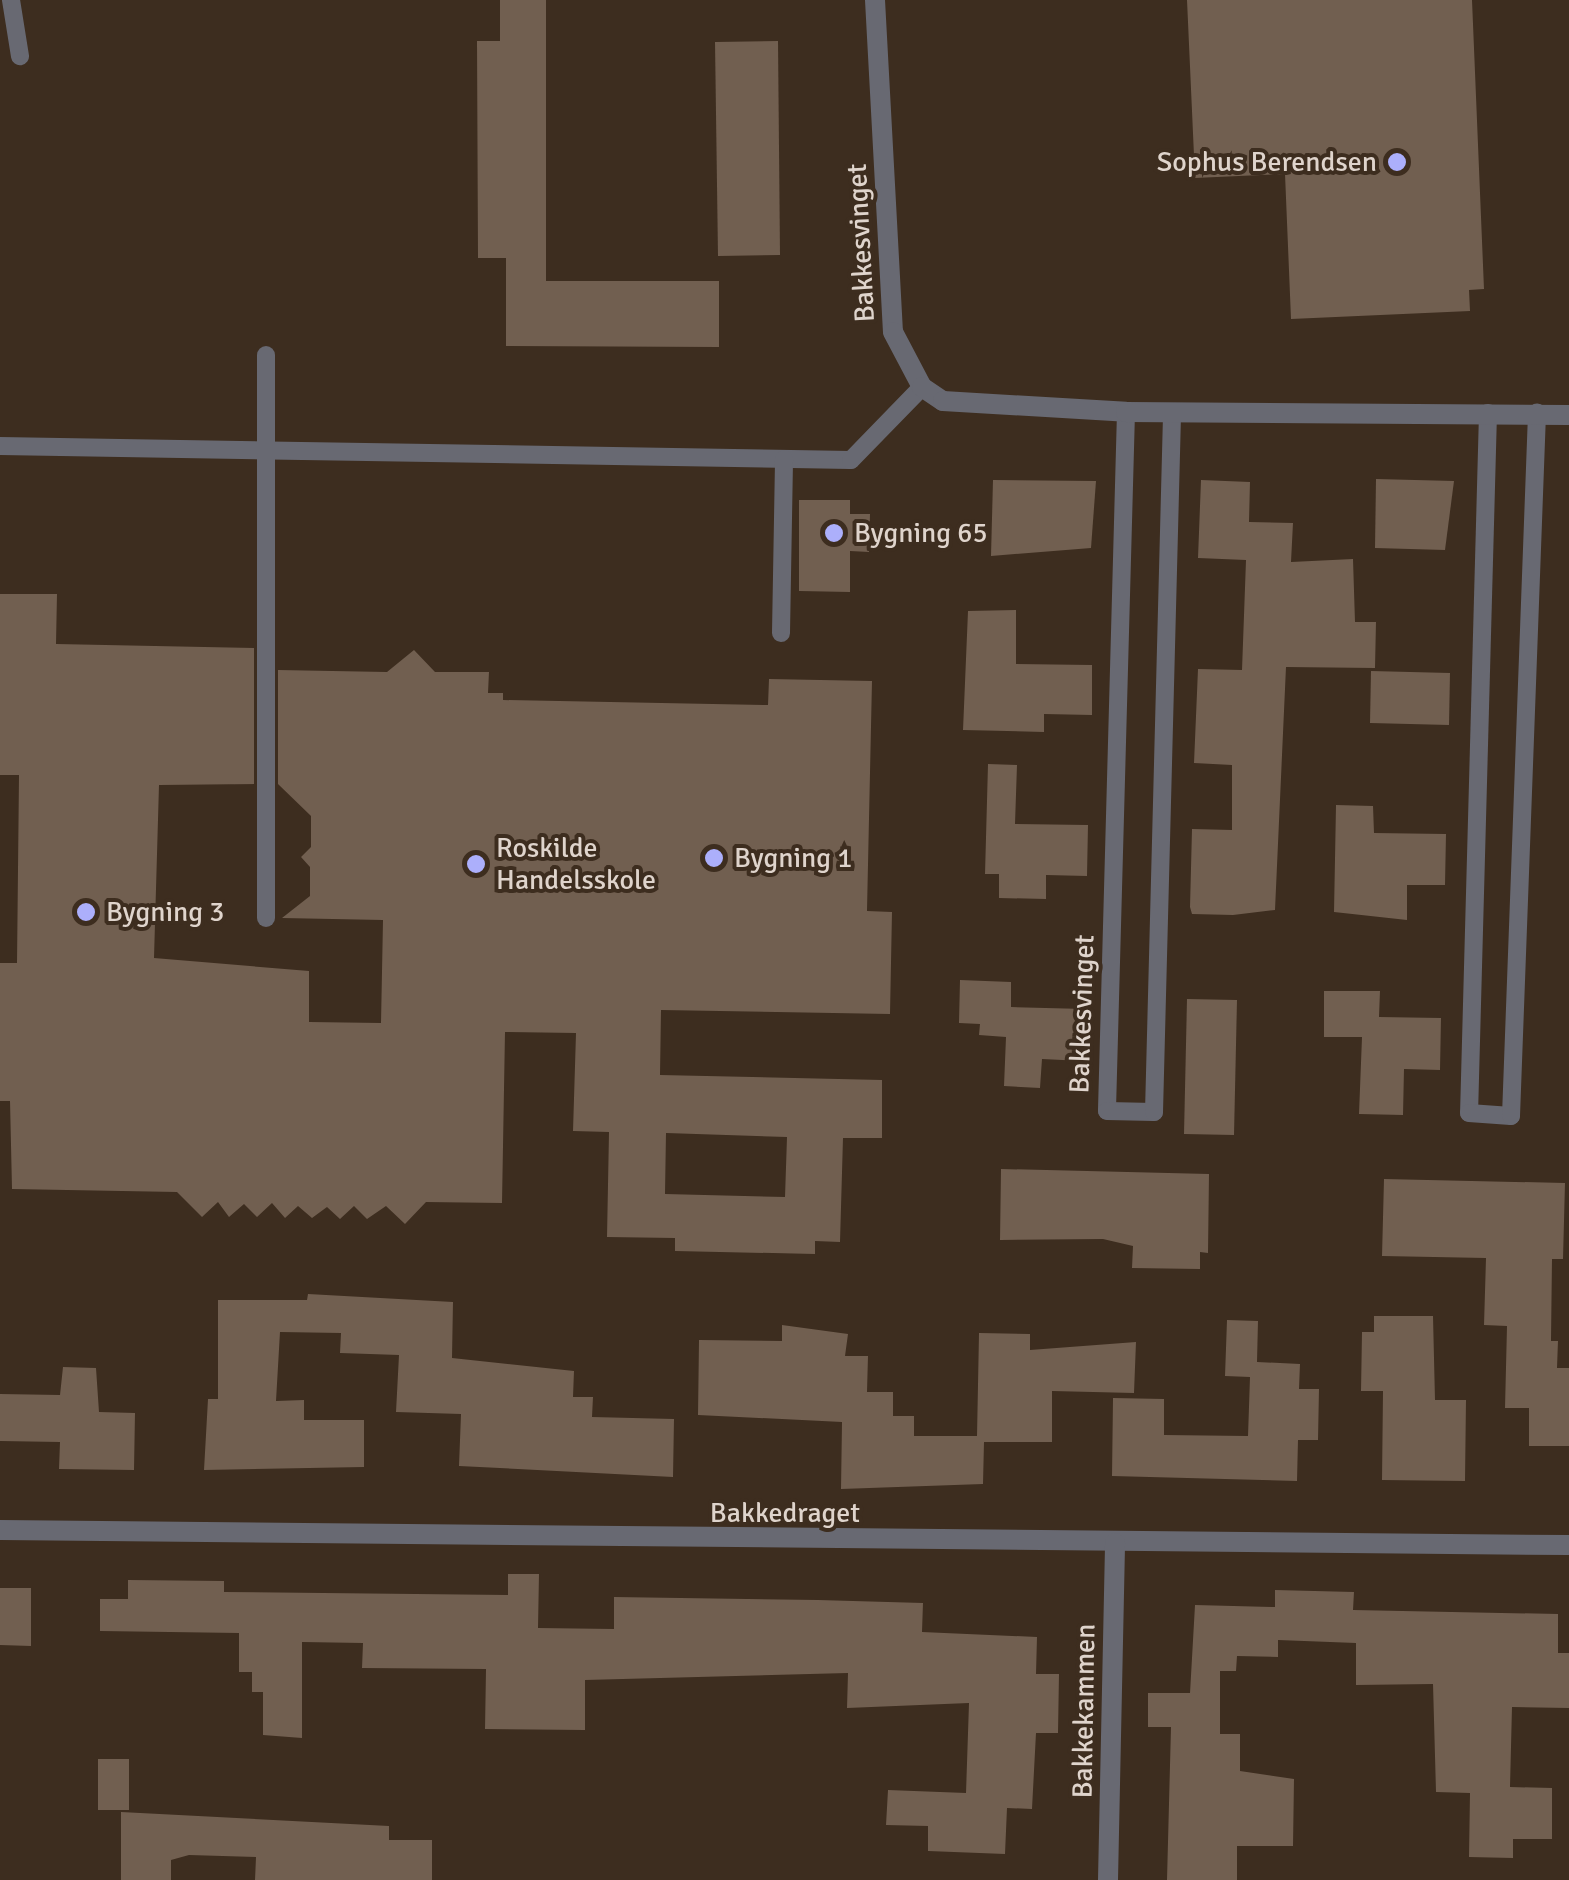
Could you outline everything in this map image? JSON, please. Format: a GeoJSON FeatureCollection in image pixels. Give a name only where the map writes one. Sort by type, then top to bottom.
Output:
{"type":"FeatureCollection","features":[{"type":"Feature","properties":{"kind":"street","name":"Bakkesvinget"},"geometry":{"type":"LineString","coordinates":[[875,0],[894,332],[922,387]]}},
{"type":"Feature","properties":{"kind":"street"},"geometry":{"type":"LineString","coordinates":[[922,387],[966,407],[1569,415]]}},
{"type":"Feature","properties":{"kind":"street","name":"Bakkedraget"},"geometry":{"type":"LineString","coordinates":[[0,1530],[1569,1545]]}},
{"type":"Feature","properties":{"kind":"street","name":"Bakkekammen"},"geometry":{"type":"LineString","coordinates":[[1108,1880],[1115,1543]]}},
{"type":"Feature","properties":{"kind":"lane"},"geometry":{"type":"LineString","coordinates":[[11,0],[20,56]]}},
{"type":"Feature","properties":{"kind":"lane"},"geometry":{"type":"LineString","coordinates":[[266,354],[266,918]]}},
{"type":"Feature","properties":{"kind":"lane"},"geometry":{"type":"LineString","coordinates":[[0,446],[851,460],[922,387]]}},
{"type":"Feature","properties":{"kind":"lane","name":"Bakkesvinget"},"geometry":{"type":"LineString","coordinates":[[1126,412],[1106,1111],[1154,1112],[1172,412]]}},
{"type":"Feature","properties":{"kind":"lane"},"geometry":{"type":"LineString","coordinates":[[1488,413],[1469,1113],[1511,1116],[1537,412]]}},
{"type":"Feature","properties":{"kind":"lane"},"geometry":{"type":"LineString","coordinates":[[781,633],[784,459]]}},
{"type":"Feature","properties":{"kind":"building"},"geometry":{"type":"Polygon","coordinates":[[[500,0],[546,0],[546,281],[719,281],[719,347],[506,346],[506,258],[478,258],[477,41],[500,41],[500,0]]]}},
{"type":"Feature","properties":{"kind":"building","name":"Sophus Berendsen"},"geometry":{"type":"Polygon","coordinates":[[[1187,0],[1472,0],[1484,289],[1469,290],[1470,311],[1291,319],[1285,174],[1195,178],[1187,0]]]}},
{"type":"Feature","properties":{"kind":"building"},"geometry":{"type":"Polygon","coordinates":[[[778,41],[780,255],[718,256],[715,42],[778,41]]]}},
{"type":"Feature","properties":{"kind":"building"},"geometry":{"type":"Polygon","coordinates":[[[1376,479],[1454,481],[1445,550],[1375,548],[1376,479]]]}},
{"type":"Feature","properties":{"kind":"building"},"geometry":{"type":"Polygon","coordinates":[[[993,480],[1096,481],[1091,548],[991,556],[993,480]]]}},
{"type":"Feature","properties":{"kind":"building"},"geometry":{"type":"Polygon","coordinates":[[[1201,480],[1250,482],[1249,522],[1293,523],[1291,562],[1353,559],[1355,622],[1376,622],[1375,668],[1286,667],[1275,910],[1192,914],[1190,907],[1192,829],[1232,830],[1232,765],[1194,763],[1198,669],[1242,670],[1246,560],[1198,558],[1201,480]]]}},
{"type":"Feature","properties":{"kind":"building","name":"Bygning 65"},"geometry":{"type":"Polygon","coordinates":[[[799,500],[850,500],[850,514],[870,514],[869,552],[850,551],[850,592],[799,591],[799,500]]]}},
{"type":"Feature","properties":{"kind":"building"},"geometry":{"type":"Polygon","coordinates":[[[0,594],[57,594],[56,644],[254,648],[254,784],[159,785],[154,958],[309,971],[309,1022],[381,1023],[383,920],[282,918],[310,896],[310,867],[301,857],[311,847],[311,816],[278,784],[278,670],[387,672],[414,650],[435,672],[489,672],[488,693],[503,693],[503,700],[768,705],[769,679],[872,681],[867,911],[892,912],[890,1014],[661,1010],[660,1075],[882,1080],[882,1138],[843,1138],[840,1242],[815,1241],[815,1254],[675,1251],[675,1238],[607,1237],[609,1132],[573,1131],[576,1033],[505,1032],[502,1203],[426,1202],[405,1224],[386,1206],[367,1219],[354,1206],[340,1219],[327,1207],[312,1218],[298,1206],[285,1218],[272,1203],[257,1217],[244,1204],[229,1217],[218,1202],[202,1217],[177,1192],[12,1189],[10,1101],[0,1101],[0,963],[17,963],[19,775],[0,775],[0,594]],[[666,1133],[665,1194],[785,1197],[787,1137],[666,1133]]]}},
{"type":"Feature","properties":{"kind":"building"},"geometry":{"type":"Polygon","coordinates":[[[1016,610],[1016,664],[1092,665],[1092,715],[1044,714],[1044,732],[963,730],[968,611],[1016,610]]]}},
{"type":"Feature","properties":{"kind":"building"},"geometry":{"type":"Polygon","coordinates":[[[1371,671],[1450,673],[1449,725],[1370,723],[1371,671]]]}},
{"type":"Feature","properties":{"kind":"building"},"geometry":{"type":"Polygon","coordinates":[[[988,764],[1017,765],[1015,824],[1088,825],[1087,876],[1046,875],[1046,899],[999,898],[999,874],[985,874],[988,764]]]}},
{"type":"Feature","properties":{"kind":"building"},"geometry":{"type":"Polygon","coordinates":[[[1336,805],[1373,806],[1374,833],[1446,834],[1445,885],[1407,885],[1407,920],[1334,912],[1336,805]]]}},
{"type":"Feature","properties":{"kind":"building"},"geometry":{"type":"Polygon","coordinates":[[[960,980],[1011,982],[1011,1007],[1085,1009],[1083,1061],[1042,1059],[1040,1088],[1004,1086],[1006,1037],[979,1035],[980,1024],[959,1023],[960,980]]]}},
{"type":"Feature","properties":{"kind":"building"},"geometry":{"type":"Polygon","coordinates":[[[1324,991],[1380,991],[1379,1017],[1441,1018],[1440,1070],[1404,1069],[1403,1115],[1359,1114],[1362,1037],[1324,1037],[1324,991]]]}},
{"type":"Feature","properties":{"kind":"building"},"geometry":{"type":"Polygon","coordinates":[[[1187,999],[1237,1000],[1234,1135],[1184,1134],[1187,999]]]}},
{"type":"Feature","properties":{"kind":"building"},"geometry":{"type":"Polygon","coordinates":[[[1001,1169],[1209,1174],[1208,1253],[1200,1252],[1200,1269],[1132,1268],[1133,1246],[1103,1239],[1000,1240],[1001,1169]]]}},
{"type":"Feature","properties":{"kind":"building"},"geometry":{"type":"Polygon","coordinates":[[[1384,1179],[1565,1183],[1563,1259],[1552,1259],[1551,1341],[1558,1341],[1557,1368],[1569,1368],[1569,1446],[1529,1446],[1529,1408],[1505,1408],[1507,1326],[1484,1325],[1486,1258],[1382,1256],[1384,1179]]]}},
{"type":"Feature","properties":{"kind":"building"},"geometry":{"type":"Polygon","coordinates":[[[308,1294],[453,1302],[452,1358],[574,1371],[573,1397],[593,1397],[592,1417],[674,1419],[673,1477],[459,1466],[461,1414],[396,1412],[399,1355],[340,1353],[341,1333],[280,1332],[276,1401],[304,1400],[304,1420],[364,1420],[364,1467],[204,1470],[208,1399],[218,1399],[218,1300],[307,1300],[308,1294]]]}},
{"type":"Feature","properties":{"kind":"building"},"geometry":{"type":"Polygon","coordinates":[[[1374,1316],[1433,1316],[1435,1400],[1466,1400],[1465,1481],[1382,1480],[1383,1391],[1361,1391],[1362,1332],[1374,1332],[1374,1316]]]}},
{"type":"Feature","properties":{"kind":"building"},"geometry":{"type":"Polygon","coordinates":[[[1227,1320],[1258,1321],[1257,1362],[1300,1364],[1299,1389],[1319,1389],[1318,1440],[1298,1440],[1297,1481],[1112,1476],[1113,1398],[1164,1399],[1164,1435],[1248,1436],[1250,1377],[1225,1376],[1227,1320]]]}},
{"type":"Feature","properties":{"kind":"building"},"geometry":{"type":"Polygon","coordinates":[[[782,1325],[848,1334],[845,1356],[868,1356],[867,1392],[893,1392],[893,1416],[914,1416],[914,1436],[977,1436],[979,1333],[1030,1334],[1030,1350],[1136,1342],[1134,1393],[1052,1391],[1052,1442],[984,1442],[983,1484],[841,1489],[842,1422],[698,1415],[699,1340],[782,1341],[782,1325]]]}},
{"type":"Feature","properties":{"kind":"building"},"geometry":{"type":"Polygon","coordinates":[[[63,1367],[96,1368],[99,1412],[135,1413],[134,1470],[59,1469],[60,1442],[0,1441],[0,1394],[60,1395],[63,1367]]]}},
{"type":"Feature","properties":{"kind":"building"},"geometry":{"type":"Polygon","coordinates":[[[508,1574],[539,1574],[538,1628],[614,1629],[614,1597],[818,1600],[923,1603],[922,1632],[1037,1637],[1036,1674],[1059,1674],[1058,1733],[1036,1733],[1032,1809],[1007,1808],[1005,1854],[928,1851],[928,1826],[886,1825],[888,1790],[966,1793],[969,1703],[847,1708],[848,1673],[585,1680],[585,1730],[485,1729],[486,1669],[362,1668],[363,1643],[302,1642],[302,1738],[263,1735],[263,1692],[252,1692],[252,1672],[239,1672],[239,1633],[100,1631],[100,1599],[128,1599],[128,1580],[224,1581],[224,1592],[508,1595],[508,1574]]]}},
{"type":"Feature","properties":{"kind":"building"},"geometry":{"type":"Polygon","coordinates":[[[0,1588],[31,1588],[31,1646],[0,1645],[0,1588]]]}},
{"type":"Feature","properties":{"kind":"building"},"geometry":{"type":"Polygon","coordinates":[[[1275,1590],[1354,1592],[1353,1610],[1558,1614],[1558,1653],[1569,1653],[1569,1708],[1512,1707],[1510,1787],[1552,1788],[1552,1839],[1513,1839],[1513,1858],[1469,1857],[1470,1793],[1436,1792],[1433,1684],[1356,1685],[1356,1643],[1278,1640],[1278,1657],[1237,1656],[1236,1671],[1220,1671],[1220,1734],[1240,1734],[1240,1771],[1294,1779],[1293,1846],[1237,1846],[1237,1880],[1167,1880],[1171,1727],[1148,1727],[1148,1693],[1190,1693],[1195,1605],[1275,1607],[1275,1590]]]}},
{"type":"Feature","properties":{"kind":"building"},"geometry":{"type":"Polygon","coordinates":[[[98,1759],[129,1759],[129,1810],[98,1810],[98,1759]]]}},
{"type":"Feature","properties":{"kind":"building"},"geometry":{"type":"Polygon","coordinates":[[[121,1812],[389,1826],[389,1840],[432,1840],[432,1880],[255,1880],[256,1857],[189,1855],[171,1860],[171,1880],[121,1880],[121,1812]]]}},
{"type":"Feature","properties":{"kind":"place","name":"Sophus Berendsen"},"geometry":{"type":"Point","coordinates":[1397,162]}},
{"type":"Feature","properties":{"kind":"place","name":"Bygning 65"},"geometry":{"type":"Point","coordinates":[834,533]}},
{"type":"Feature","properties":{"kind":"place","name":"Bygning 1"},"geometry":{"type":"Point","coordinates":[714,858]}},
{"type":"Feature","properties":{"kind":"place","name":"Roskilde Handelsskole"},"geometry":{"type":"Point","coordinates":[476,864]}},
{"type":"Feature","properties":{"kind":"place","name":"Bygning 3"},"geometry":{"type":"Point","coordinates":[86,912]}}]}
